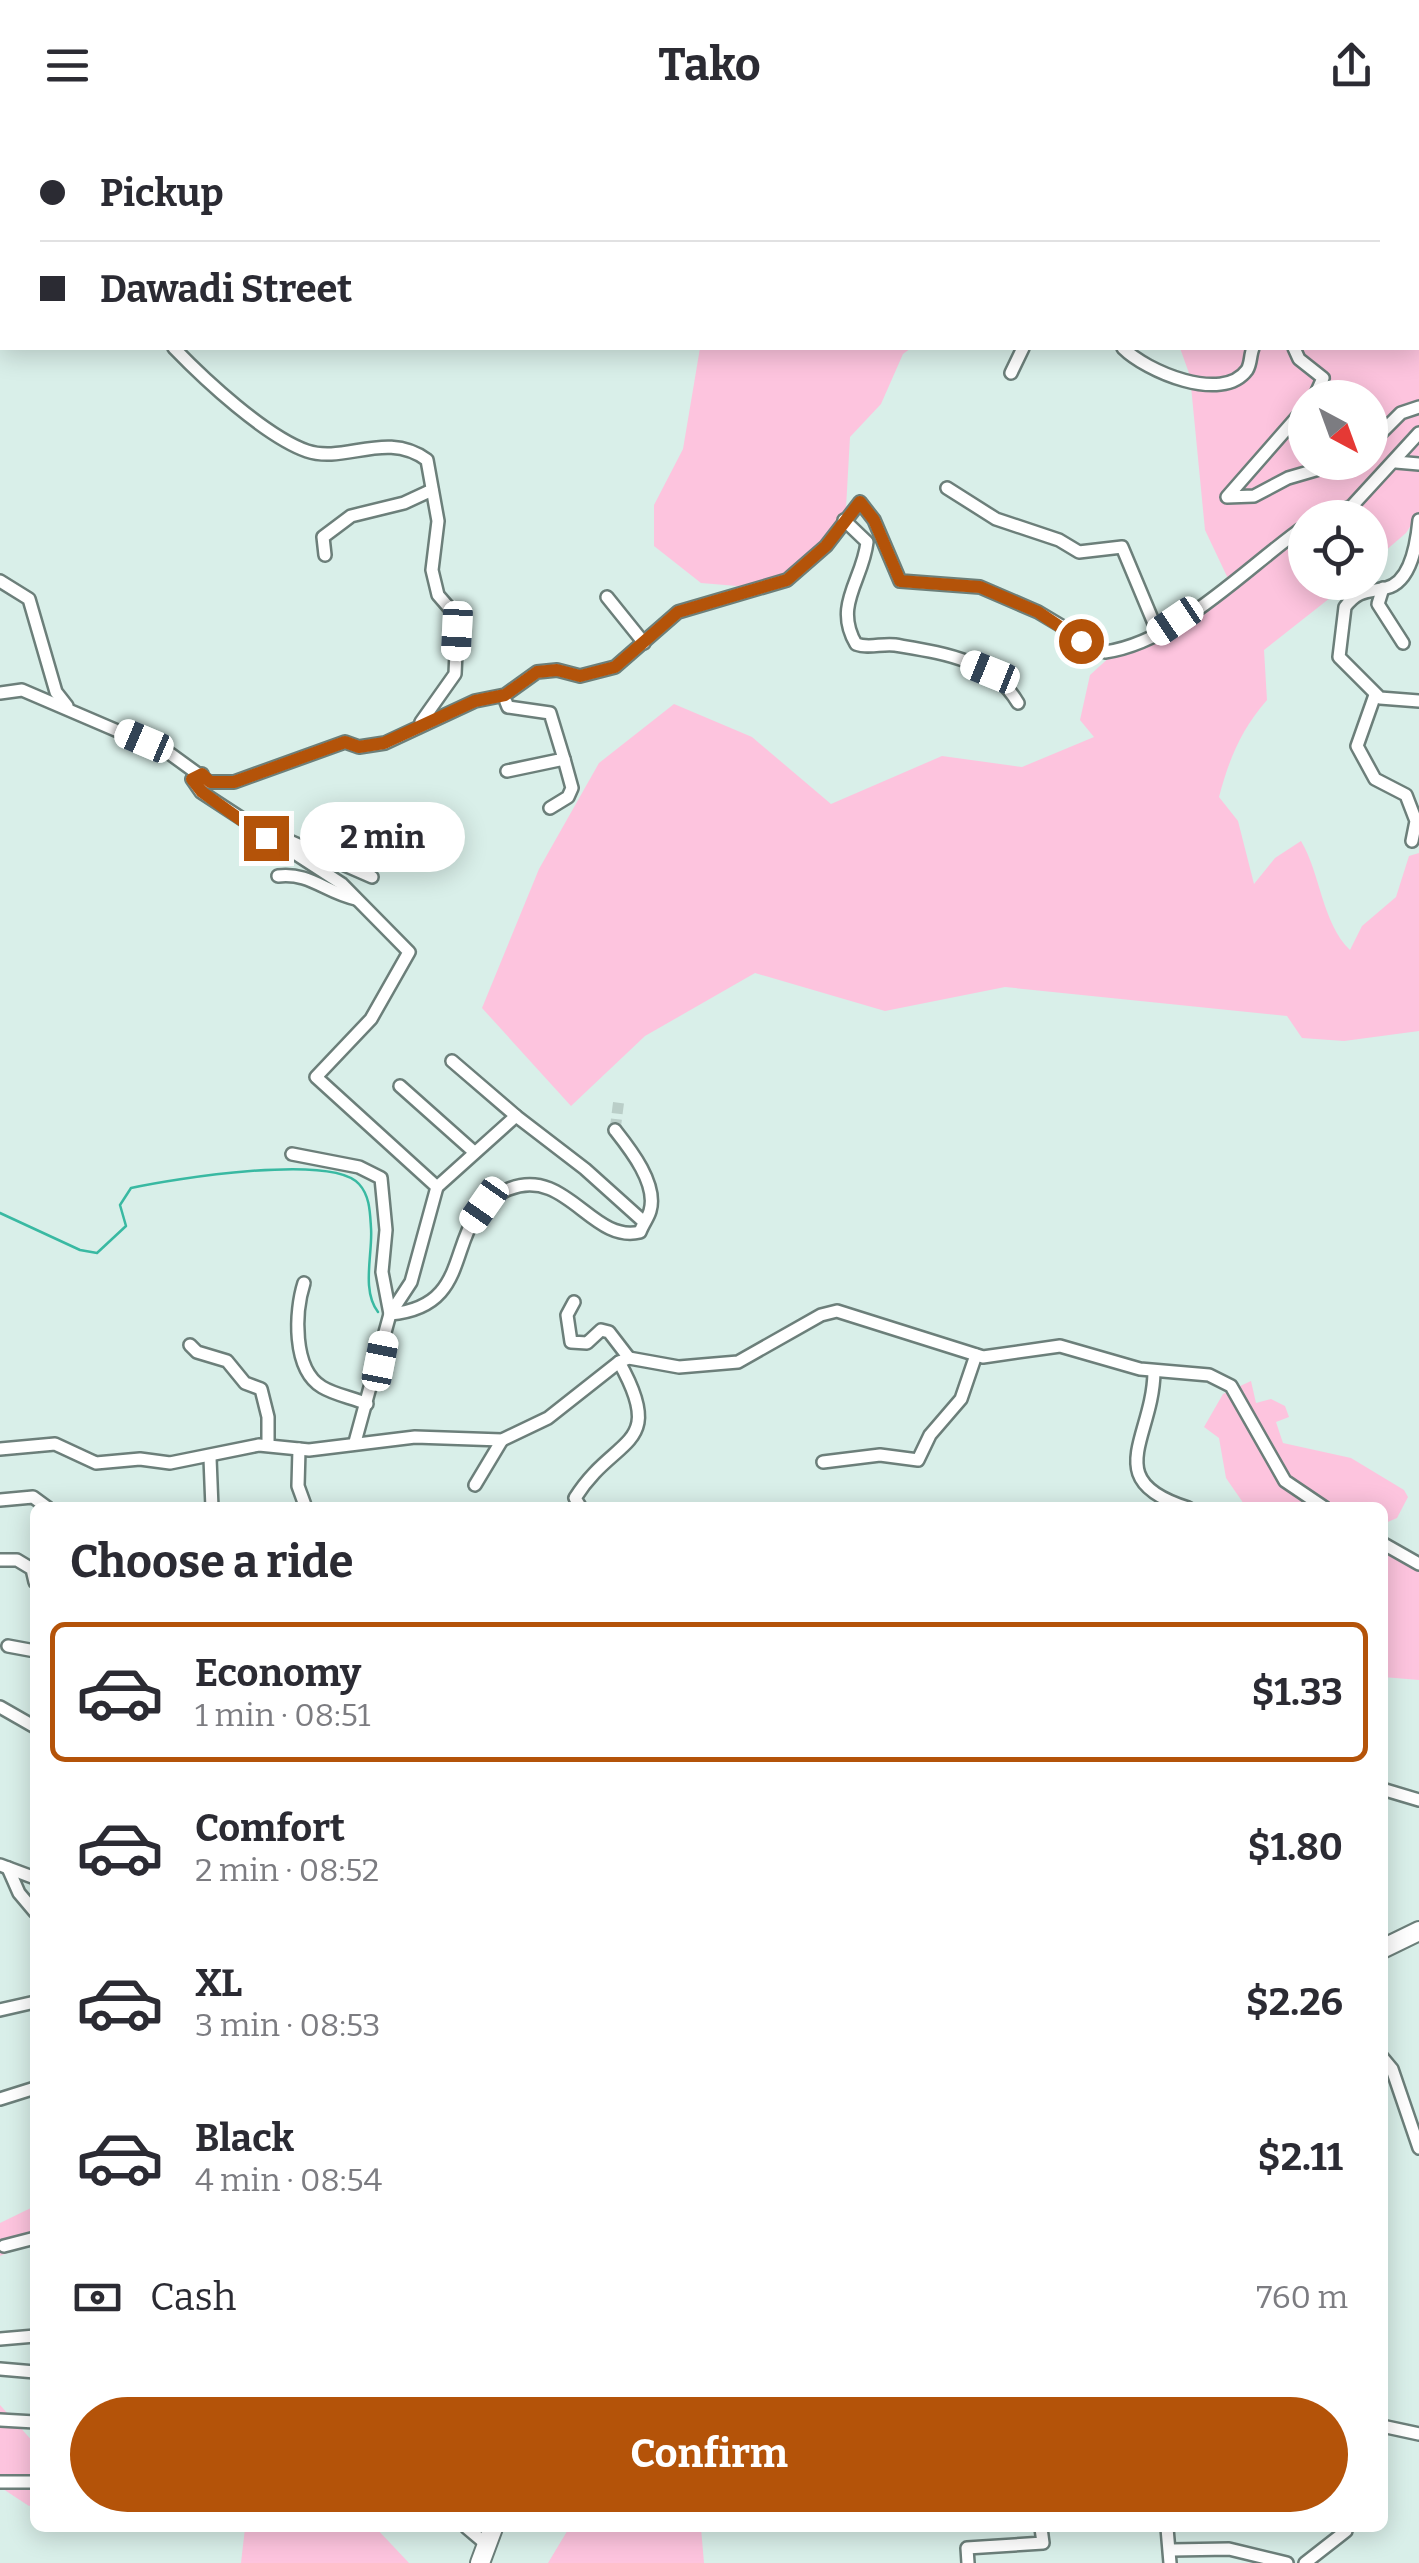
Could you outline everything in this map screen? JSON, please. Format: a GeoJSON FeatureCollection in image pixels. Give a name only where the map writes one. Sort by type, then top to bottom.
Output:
{"type":"FeatureCollection","features":[{"type":"Feature","properties":{"kind":"main road"},"geometry":{"type":"LineString","coordinates":[[1388,1946],[1419,1931]]}},
{"type":"Feature","properties":{"kind":"main road"},"geometry":{"type":"LineString","coordinates":[[480,2563],[489,2536]]}},
{"type":"Feature","properties":{"kind":"street"},"geometry":{"type":"LineString","coordinates":[[360,130],[387,130]]}},
{"type":"Feature","properties":{"kind":"street"},"geometry":{"type":"LineString","coordinates":[[176,350],[217,393],[308,451],[332,454],[362,447],[414,450],[427,460],[438,521],[432,570],[438,595],[451,610],[457,631],[455,674],[438,704],[412,732]]}},
{"type":"Feature","properties":{"kind":"street"},"geometry":{"type":"LineString","coordinates":[[1011,373],[1022,350]]}},
{"type":"Feature","properties":{"kind":"street"},"geometry":{"type":"LineString","coordinates":[[1125,350],[1133,358],[1185,384],[1238,378],[1250,367],[1253,350]]}},
{"type":"Feature","properties":{"kind":"street"},"geometry":{"type":"LineString","coordinates":[[1295,350],[1299,359],[1322,380]]}},
{"type":"Feature","properties":{"kind":"street"},"geometry":{"type":"LineString","coordinates":[[1388,427],[1401,414],[1419,407]]}},
{"type":"Feature","properties":{"kind":"street"},"geometry":{"type":"LineString","coordinates":[[1288,428],[1227,498],[1254,496],[1288,478]]}},
{"type":"Feature","properties":{"kind":"street"},"geometry":{"type":"LineString","coordinates":[[1358,500],[1419,433]]}},
{"type":"Feature","properties":{"kind":"street"},"geometry":{"type":"LineString","coordinates":[[1396,462],[1419,464]]}},
{"type":"Feature","properties":{"kind":"street"},"geometry":{"type":"LineString","coordinates":[[947,488],[996,519],[1059,540],[1079,552],[1122,548],[1158,633]]}},
{"type":"Feature","properties":{"kind":"street"},"geometry":{"type":"LineString","coordinates":[[326,555],[323,537],[351,516],[432,490]]}},
{"type":"Feature","properties":{"kind":"street"},"geometry":{"type":"LineString","coordinates":[[0,692],[22,690],[169,753],[210,782],[234,782],[306,758],[321,748],[345,742],[359,747],[384,743],[475,701],[505,695],[537,672],[557,670],[580,676],[604,672],[678,612],[787,580],[826,546],[860,502],[874,520],[900,581],[980,587],[1038,612],[1105,652],[1158,633],[1233,587],[1288,540]]}},
{"type":"Feature","properties":{"kind":"street"},"geometry":{"type":"LineString","coordinates":[[844,520],[867,542],[846,602],[849,628],[856,644],[930,648],[955,657],[990,672],[1018,704]]}},
{"type":"Feature","properties":{"kind":"street"},"geometry":{"type":"LineString","coordinates":[[1388,586],[1411,560],[1419,520]]}},
{"type":"Feature","properties":{"kind":"street"},"geometry":{"type":"LineString","coordinates":[[0,580],[29,599],[56,692],[70,710]]}},
{"type":"Feature","properties":{"kind":"street"},"geometry":{"type":"LineString","coordinates":[[607,597],[644,643]]}},
{"type":"Feature","properties":{"kind":"street"},"geometry":{"type":"LineString","coordinates":[[1351,600],[1340,617],[1341,663],[1375,695],[1419,701]]}},
{"type":"Feature","properties":{"kind":"street"},"geometry":{"type":"LineString","coordinates":[[1379,600],[1378,604],[1402,642]]}},
{"type":"Feature","properties":{"kind":"street"},"geometry":{"type":"LineString","coordinates":[[1375,695],[1357,746],[1377,780],[1406,795],[1416,821],[1412,840]]}},
{"type":"Feature","properties":{"kind":"street"},"geometry":{"type":"LineString","coordinates":[[506,702],[508,707],[550,713],[572,788],[568,797],[550,808]]}},
{"type":"Feature","properties":{"kind":"street"},"geometry":{"type":"LineString","coordinates":[[507,771],[564,759]]}},
{"type":"Feature","properties":{"kind":"street"},"geometry":{"type":"LineString","coordinates":[[202,774],[192,779],[202,792],[266,838],[342,884],[409,952],[372,1019],[316,1077],[437,1187]]}},
{"type":"Feature","properties":{"kind":"street"},"geometry":{"type":"LineString","coordinates":[[266,838],[285,839],[372,877]]}},
{"type":"Feature","properties":{"kind":"street"},"geometry":{"type":"LineString","coordinates":[[278,876],[297,874],[337,895],[356,898]]}},
{"type":"Feature","properties":{"kind":"street"},"geometry":{"type":"LineString","coordinates":[[452,1061],[570,1156],[644,1222]]}},
{"type":"Feature","properties":{"kind":"street"},"geometry":{"type":"LineString","coordinates":[[400,1086],[473,1150]]}},
{"type":"Feature","properties":{"kind":"street"},"geometry":{"type":"LineString","coordinates":[[355,1442],[390,1314],[410,1282],[437,1187],[473,1150],[516,1116]]}},
{"type":"Feature","properties":{"kind":"street"},"geometry":{"type":"LineString","coordinates":[[390,1314],[416,1312],[433,1304],[444,1290],[472,1222],[484,1205],[508,1189],[534,1184],[546,1187],[584,1208],[600,1224],[627,1236],[640,1232],[652,1206],[651,1195],[638,1164],[614,1130]]}},
{"type":"Feature","properties":{"kind":"street"},"geometry":{"type":"LineString","coordinates":[[292,1154],[358,1167],[381,1178],[386,1230],[382,1272],[390,1314]]}},
{"type":"Feature","properties":{"kind":"street"},"geometry":{"type":"LineString","coordinates":[[304,1283],[296,1307],[298,1335],[310,1372],[321,1387],[368,1404]]}},
{"type":"Feature","properties":{"kind":"street"},"geometry":{"type":"LineString","coordinates":[[574,1302],[568,1308],[571,1342],[587,1344],[601,1330],[610,1332],[640,1399],[639,1420],[626,1446],[589,1476],[576,1498],[578,1502]]}},
{"type":"Feature","properties":{"kind":"street"},"geometry":{"type":"LineString","coordinates":[[0,1450],[55,1444],[96,1463],[140,1459],[170,1463],[268,1444],[299,1449],[355,1442],[388,1444],[415,1437],[502,1440],[548,1418],[624,1360],[679,1367],[738,1362],[821,1315],[837,1311],[976,1355],[1020,1354],[1047,1345],[1060,1346],[1154,1372],[1208,1375],[1231,1386],[1285,1481],[1316,1502]]}},
{"type":"Feature","properties":{"kind":"street"},"geometry":{"type":"LineString","coordinates":[[190,1345],[227,1360],[244,1383],[261,1389],[268,1416],[268,1444]]}},
{"type":"Feature","properties":{"kind":"street"},"geometry":{"type":"LineString","coordinates":[[823,1462],[880,1455],[918,1460],[930,1436],[961,1399],[976,1355]]}},
{"type":"Feature","properties":{"kind":"street"},"geometry":{"type":"LineString","coordinates":[[1154,1372],[1154,1401],[1137,1448],[1137,1472],[1142,1487],[1169,1502]]}},
{"type":"Feature","properties":{"kind":"street"},"geometry":{"type":"LineString","coordinates":[[475,1485],[502,1440]]}},
{"type":"Feature","properties":{"kind":"street"},"geometry":{"type":"LineString","coordinates":[[299,1449],[298,1486],[304,1502]]}},
{"type":"Feature","properties":{"kind":"street"},"geometry":{"type":"LineString","coordinates":[[210,1458],[212,1502]]}},
{"type":"Feature","properties":{"kind":"street"},"geometry":{"type":"LineString","coordinates":[[2,1498],[32,1497],[39,1502]]}},
{"type":"Feature","properties":{"kind":"street"},"geometry":{"type":"LineString","coordinates":[[1388,1546],[1419,1564]]}},
{"type":"Feature","properties":{"kind":"street"},"geometry":{"type":"LineString","coordinates":[[0,1560],[17,1560],[30,1568]]}},
{"type":"Feature","properties":{"kind":"street"},"geometry":{"type":"LineString","coordinates":[[8,1646],[30,1649]]}},
{"type":"Feature","properties":{"kind":"street"},"geometry":{"type":"LineString","coordinates":[[0,1707],[30,1724]]}},
{"type":"Feature","properties":{"kind":"street"},"geometry":{"type":"LineString","coordinates":[[1388,1791],[1419,1800]]}},
{"type":"Feature","properties":{"kind":"street"},"geometry":{"type":"LineString","coordinates":[[4,1867],[30,1876]]}},
{"type":"Feature","properties":{"kind":"street"},"geometry":{"type":"LineString","coordinates":[[4,1867],[30,1906]]}},
{"type":"Feature","properties":{"kind":"street"},"geometry":{"type":"LineString","coordinates":[[0,2010],[30,2003]]}},
{"type":"Feature","properties":{"kind":"street"},"geometry":{"type":"LineString","coordinates":[[1388,2064],[1419,2148]]}},
{"type":"Feature","properties":{"kind":"street"},"geometry":{"type":"LineString","coordinates":[[0,2099],[30,2090]]}},
{"type":"Feature","properties":{"kind":"street"},"geometry":{"type":"LineString","coordinates":[[4,2246],[30,2239]]}},
{"type":"Feature","properties":{"kind":"street"},"geometry":{"type":"LineString","coordinates":[[0,2338],[30,2336]]}},
{"type":"Feature","properties":{"kind":"street"},"geometry":{"type":"LineString","coordinates":[[0,2369],[30,2372]]}},
{"type":"Feature","properties":{"kind":"street"},"geometry":{"type":"LineString","coordinates":[[0,2420],[30,2422]]}},
{"type":"Feature","properties":{"kind":"street"},"geometry":{"type":"LineString","coordinates":[[1388,2427],[1417,2431]]}},
{"type":"Feature","properties":{"kind":"street"},"geometry":{"type":"LineString","coordinates":[[0,2482],[30,2482]]}},
{"type":"Feature","properties":{"kind":"street"},"geometry":{"type":"LineString","coordinates":[[968,2563],[968,2548],[1043,2543],[1042,2532]]}},
{"type":"Feature","properties":{"kind":"street"},"geometry":{"type":"LineString","coordinates":[[1306,2563],[1344,2532]]}},
{"type":"Feature","properties":{"kind":"street"},"geometry":{"type":"LineString","coordinates":[[1172,2556],[1229,2548],[1287,2563]]}},
{"type":"Feature","properties":{"kind":"shaded area"},"geometry":{"type":"Polygon","coordinates":[[[700,350],[908,350],[881,404],[850,437],[846,508],[828,541],[773,582],[737,586],[701,583],[654,546],[654,505],[683,449],[700,350]]]}},
{"type":"Feature","properties":{"kind":"shaded area"},"geometry":{"type":"Polygon","coordinates":[[[1181,350],[1419,350],[1419,513],[1406,533],[1388,548],[1388,500],[1288,500],[1288,600],[1327,600],[1264,650],[1267,700],[1237,746],[1219,797],[1238,821],[1254,884],[1275,858],[1301,841],[1327,913],[1350,950],[1362,926],[1396,897],[1409,856],[1419,853],[1419,1031],[1344,1041],[1302,1038],[1287,1016],[1005,987],[885,1011],[755,973],[645,1036],[571,1106],[482,1008],[539,869],[599,763],[674,704],[752,737],[831,804],[942,756],[1022,767],[1094,737],[1080,720],[1090,675],[1113,654],[1232,587],[1205,530],[1190,376],[1181,350]]]}},
{"type":"Feature","properties":{"kind":"shaded area"},"geometry":{"type":"Polygon","coordinates":[[[1251,1381],[1256,1403],[1271,1399],[1285,1406],[1289,1417],[1276,1422],[1283,1443],[1351,1458],[1404,1490],[1408,1497],[1397,1518],[1388,1522],[1388,1502],[1243,1502],[1226,1478],[1219,1438],[1204,1427],[1223,1394],[1251,1381]]]}},
{"type":"Feature","properties":{"kind":"shaded area"},"geometry":{"type":"Polygon","coordinates":[[[1388,1552],[1419,1570],[1419,1680],[1388,1677],[1388,1552]]]}},
{"type":"Feature","properties":{"kind":"shaded area"},"geometry":{"type":"Polygon","coordinates":[[[30,2208],[30,2243],[0,2256],[0,2223],[30,2208]]]}},
{"type":"Feature","properties":{"kind":"shaded area"},"geometry":{"type":"Polygon","coordinates":[[[0,2405],[30,2438],[30,2506],[0,2487],[0,2405]]]}},
{"type":"Feature","properties":{"kind":"shaded area"},"geometry":{"type":"Polygon","coordinates":[[[245,2532],[380,2532],[409,2563],[241,2563],[245,2532]]]}},
{"type":"Feature","properties":{"kind":"shaded area"},"geometry":{"type":"Polygon","coordinates":[[[567,2532],[701,2532],[704,2563],[548,2563],[567,2532]]]}},
{"type":"Feature","properties":{"kind":"waterway"},"geometry":{"type":"LineString","coordinates":[[0,1213],[80,1250],[97,1253],[126,1226],[120,1205],[131,1188],[250,1171],[318,1170],[343,1175],[359,1184],[367,1199],[370,1293],[378,1312]]}},
{"type":"Feature","properties":{"kind":"tunnel"},"geometry":{"type":"LineString","coordinates":[[615,1130],[619,1099]]}},
{"type":"Feature","properties":{"kind":"route"},"geometry":{"type":"LineString","coordinates":[[266,838],[202,792],[192,779],[202,774],[210,782],[234,782],[306,758],[321,748],[345,742],[359,747],[384,743],[475,701],[505,695],[537,672],[557,670],[580,676],[604,672],[632,654],[678,612],[708,600],[787,580],[826,546],[860,502],[874,520],[900,581],[980,587],[1038,612],[1081,641]]}}]}
